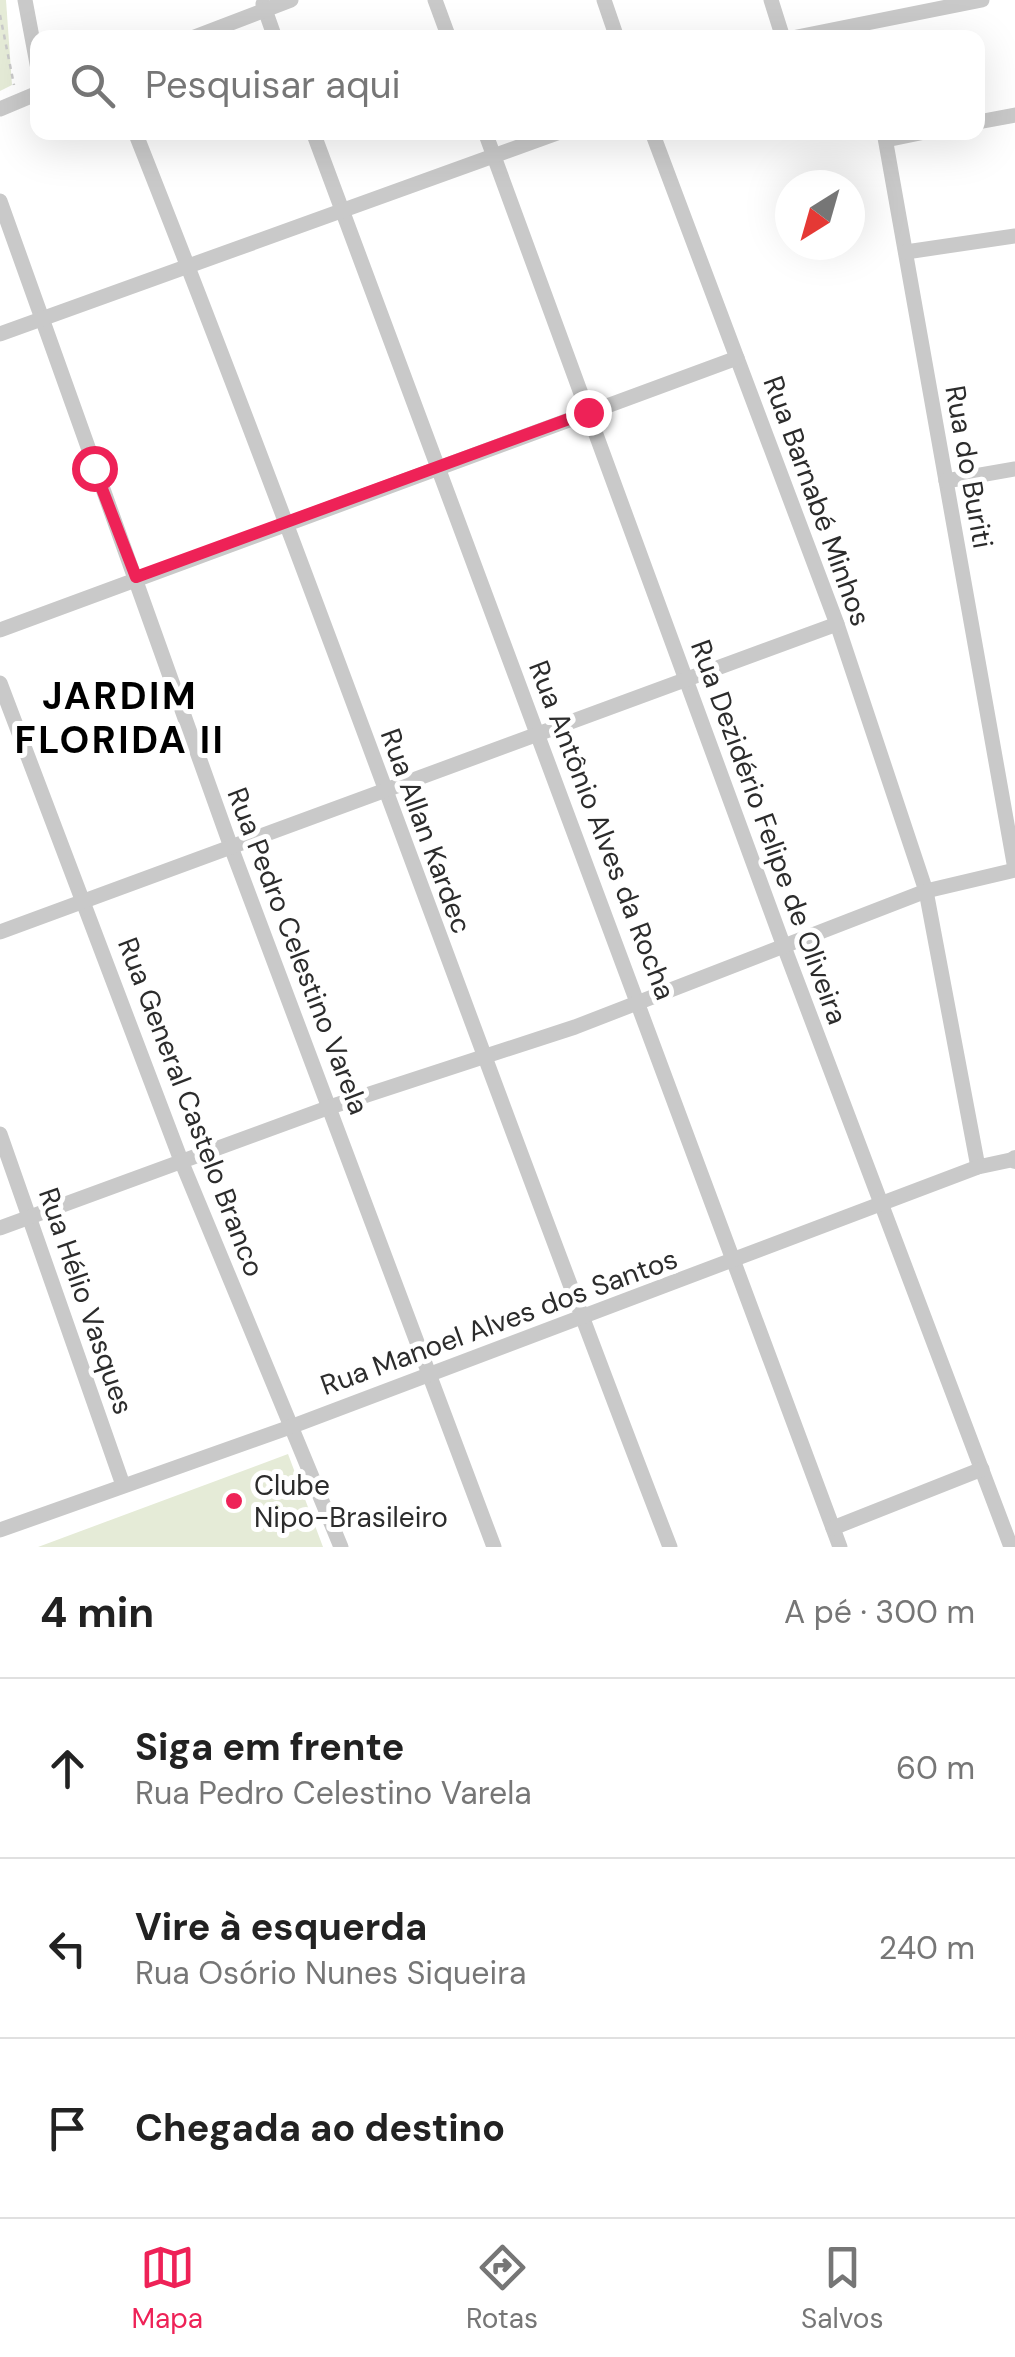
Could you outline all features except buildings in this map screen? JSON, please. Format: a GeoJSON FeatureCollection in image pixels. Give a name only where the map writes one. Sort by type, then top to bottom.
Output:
{"type":"FeatureCollection","features":[{"type":"Feature","properties":{"kind":"street"},"geometry":{"type":"LineString","coordinates":[[24,0],[30,30]]}},
{"type":"Feature","properties":{"kind":"street"},"geometry":{"type":"LineString","coordinates":[[209,30],[263,5],[291,0]]}},
{"type":"Feature","properties":{"kind":"street"},"geometry":{"type":"LineString","coordinates":[[434,0],[446,30]]}},
{"type":"Feature","properties":{"kind":"street"},"geometry":{"type":"LineString","coordinates":[[604,0],[614,30]]}},
{"type":"Feature","properties":{"kind":"street"},"geometry":{"type":"LineString","coordinates":[[771,0],[780,30]]}},
{"type":"Feature","properties":{"kind":"street"},"geometry":{"type":"LineString","coordinates":[[864,30],[915,6],[982,0]]}},
{"type":"Feature","properties":{"kind":"street"},"geometry":{"type":"LineString","coordinates":[[263,5],[272,30]]}},
{"type":"Feature","properties":{"kind":"street"},"geometry":{"type":"LineString","coordinates":[[0,109],[30,96]]}},
{"type":"Feature","properties":{"kind":"street"},"geometry":{"type":"LineString","coordinates":[[985,121],[1015,115]]}},
{"type":"Feature","properties":{"kind":"street","name":"Rua Allan Kardec"},"geometry":{"type":"LineString","coordinates":[[138,140],[287,520],[384,792],[670,1547]]}},
{"type":"Feature","properties":{"kind":"street","name":"Rua Antônio Alves da Rocha"},"geometry":{"type":"LineString","coordinates":[[316,140],[840,1547]]}},
{"type":"Feature","properties":{"kind":"street","name":"Rua Dezidério Felipe de Oliveira"},"geometry":{"type":"LineString","coordinates":[[488,140],[783,944],[1011,1547]]}},
{"type":"Feature","properties":{"kind":"street"},"geometry":{"type":"LineString","coordinates":[[0,334],[539,140]]}},
{"type":"Feature","properties":{"kind":"street","name":"Rua Barnabé Minhos"},"geometry":{"type":"LineString","coordinates":[[655,140],[837,624],[926,891],[978,1167]]}},
{"type":"Feature","properties":{"kind":"street","name":"Rua do Buriti"},"geometry":{"type":"LineString","coordinates":[[886,140],[1015,869]]}},
{"type":"Feature","properties":{"kind":"street","name":"Rua Pedro Celestino Varela"},"geometry":{"type":"LineString","coordinates":[[0,201],[231,847],[494,1547]]}},
{"type":"Feature","properties":{"kind":"street"},"geometry":{"type":"LineString","coordinates":[[906,252],[1015,236]]}},
{"type":"Feature","properties":{"kind":"street"},"geometry":{"type":"LineString","coordinates":[[0,630],[287,520],[737,358]]}},
{"type":"Feature","properties":{"kind":"street"},"geometry":{"type":"LineString","coordinates":[[946,481],[1015,469]]}},
{"type":"Feature","properties":{"kind":"street"},"geometry":{"type":"LineString","coordinates":[[0,932],[837,624]]}},
{"type":"Feature","properties":{"kind":"street","name":"Rua General Castelo Branco"},"geometry":{"type":"LineString","coordinates":[[0,682],[182,1164],[341,1547]]}},
{"type":"Feature","properties":{"kind":"street"},"geometry":{"type":"LineString","coordinates":[[0,1228],[330,1107],[640,1003],[926,891],[1015,869]]}},
{"type":"Feature","properties":{"kind":"street","name":"Rua Hélio Vasques"},"geometry":{"type":"LineString","coordinates":[[0,1134],[123,1485]]}},
{"type":"Feature","properties":{"kind":"street","name":"Rua Manoel Alves dos Santos"},"geometry":{"type":"LineString","coordinates":[[0,1530],[293,1426],[978,1167],[1015,1160]]}},
{"type":"Feature","properties":{"kind":"street"},"geometry":{"type":"LineString","coordinates":[[833,1528],[982,1469]]}},
{"type":"Feature","properties":{"kind":"path"},"geometry":{"type":"LineString","coordinates":[[0,15],[17,102]]}},
{"type":"Feature","properties":{"kind":"green space"},"geometry":{"type":"Polygon","coordinates":[[[0,0],[6,0],[12,85],[0,91],[0,0]]]}},
{"type":"Feature","properties":{"kind":"green space","name":"Clube Nipo-Brasileiro"},"geometry":{"type":"Polygon","coordinates":[[[288,1454],[323,1547],[38,1547],[288,1454]]]}},
{"type":"Feature","properties":{"kind":"place","name":"Clube Nipo-Brasileiro"},"geometry":{"type":"Point","coordinates":[234,1501]}},
{"type":"Feature","properties":{"kind":"district","name":"JARDIM FLORIDA II"},"geometry":{"type":"Point","coordinates":[120,718]}},
{"type":"Feature","properties":{"kind":"route"},"geometry":{"type":"LineString","coordinates":[[94,468],[136,577],[588,412]]}}]}
